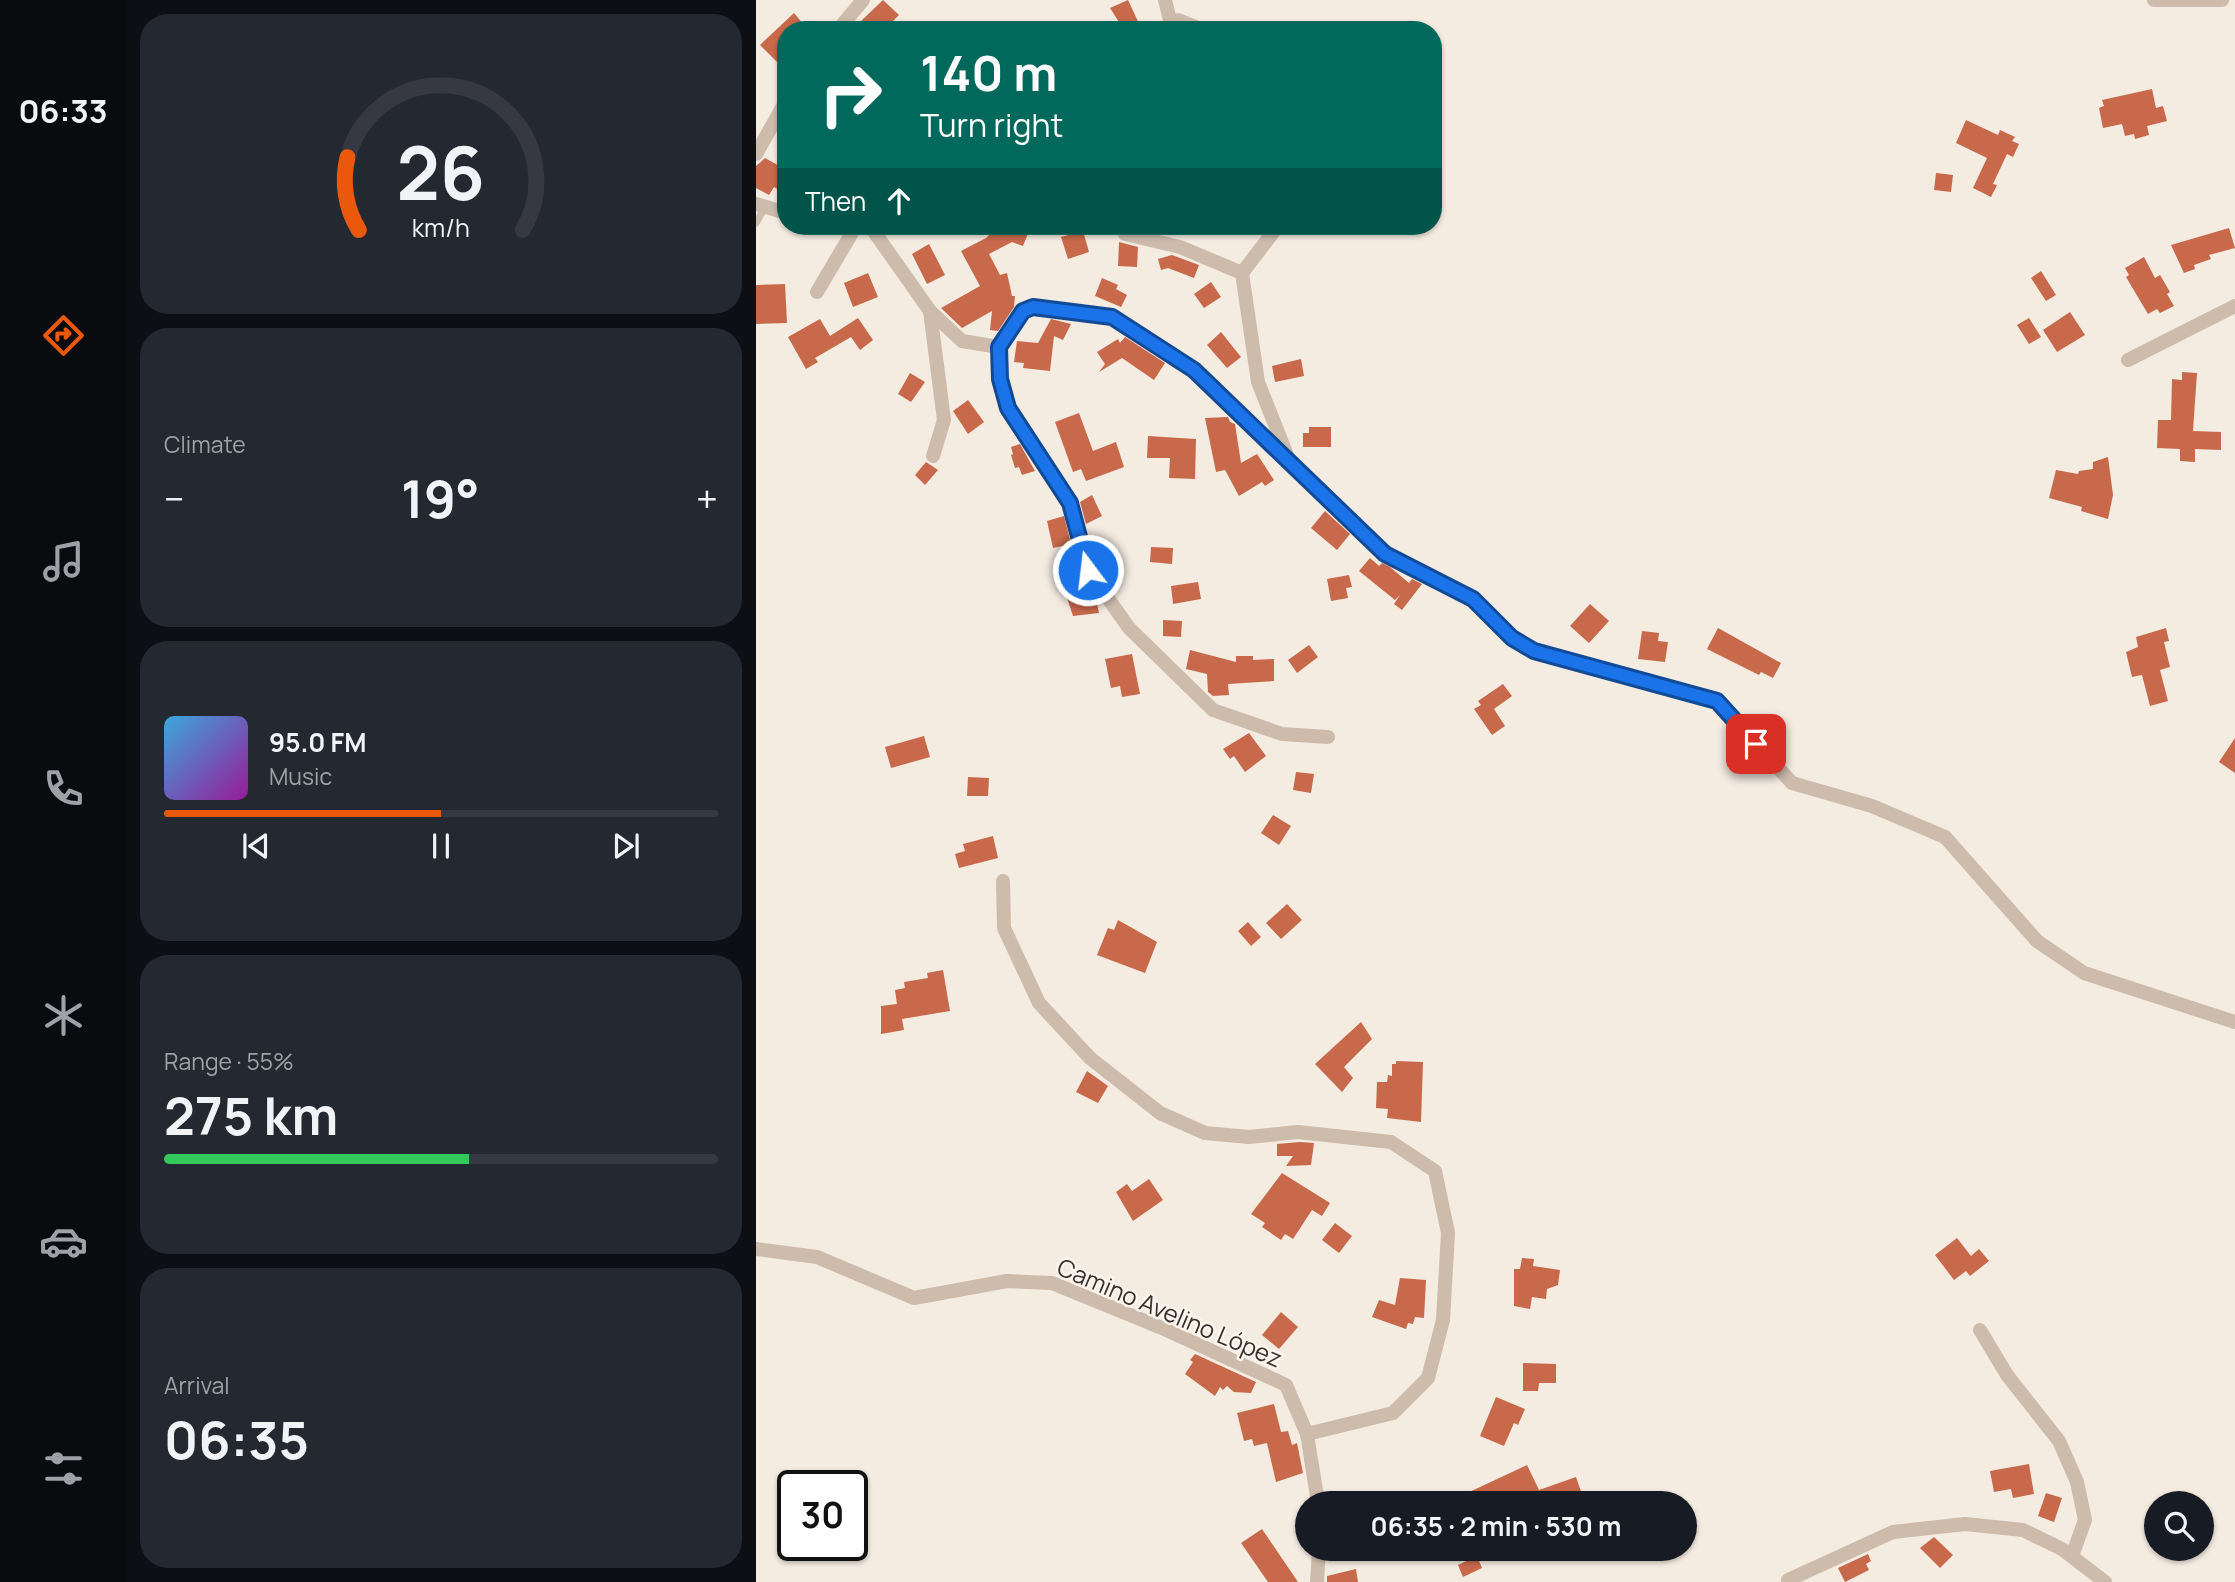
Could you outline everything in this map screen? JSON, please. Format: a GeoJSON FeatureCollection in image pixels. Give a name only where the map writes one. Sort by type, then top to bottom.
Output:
{"type":"FeatureCollection","features":[{"type":"Feature","properties":{"kind":"street"},"geometry":{"type":"LineString","coordinates":[[846,21],[863,0]]}},
{"type":"Feature","properties":{"kind":"street"},"geometry":{"type":"LineString","coordinates":[[1165,0],[1167,21]]}},
{"type":"Feature","properties":{"kind":"street"},"geometry":{"type":"LineString","coordinates":[[2154,0],[2222,0]]}},
{"type":"Feature","properties":{"kind":"street"},"geometry":{"type":"LineString","coordinates":[[756,154],[777,117]]}},
{"type":"Feature","properties":{"kind":"street"},"geometry":{"type":"LineString","coordinates":[[760,206],[777,211]]}},
{"type":"Feature","properties":{"kind":"street"},"geometry":{"type":"LineString","coordinates":[[817,292],[851,235]]}},
{"type":"Feature","properties":{"kind":"street"},"geometry":{"type":"LineString","coordinates":[[876,235],[930,310],[962,341],[999,347]]}},
{"type":"Feature","properties":{"kind":"street"},"geometry":{"type":"LineString","coordinates":[[1129,235],[1180,247],[1242,273]]}},
{"type":"Feature","properties":{"kind":"street"},"geometry":{"type":"LineString","coordinates":[[1271,235],[1242,273],[1258,382],[1292,468]]}},
{"type":"Feature","properties":{"kind":"street"},"geometry":{"type":"LineString","coordinates":[[2128,360],[2235,306]]}},
{"type":"Feature","properties":{"kind":"street"},"geometry":{"type":"LineString","coordinates":[[1328,737],[1282,734],[1213,710],[1129,628],[1088,570],[1070,503],[1008,408],[1000,379],[999,347],[1023,311],[1033,307],[1112,317],[1194,370],[1292,468],[1385,554],[1473,599],[1512,638],[1534,651],[1717,701],[1792,783],[1872,806],[1945,837],[2037,941],[2084,974],[2235,1022]]}},
{"type":"Feature","properties":{"kind":"street"},"geometry":{"type":"LineString","coordinates":[[930,310],[944,420],[933,456]]}},
{"type":"Feature","properties":{"kind":"street"},"geometry":{"type":"LineString","coordinates":[[1003,881],[1004,928],[1039,1003],[1090,1058],[1160,1113],[1205,1133],[1249,1137],[1298,1132],[1391,1142],[1435,1171],[1448,1233],[1443,1320],[1428,1378],[1393,1413],[1307,1434]]}},
{"type":"Feature","properties":{"kind":"street","name":"Camino Avelino López"},"geometry":{"type":"LineString","coordinates":[[756,1249],[817,1257],[914,1298],[1007,1281],[1052,1283],[1162,1328],[1286,1385],[1307,1434],[1316,1491]]}},
{"type":"Feature","properties":{"kind":"street"},"geometry":{"type":"LineString","coordinates":[[1980,1330],[2007,1375],[2059,1441],[2077,1482],[2085,1520],[2072,1556]]}},
{"type":"Feature","properties":{"kind":"street"},"geometry":{"type":"LineString","coordinates":[[1788,1580],[1893,1532],[1965,1524],[2022,1530],[2072,1556],[2105,1582]]}},
{"type":"Feature","properties":{"kind":"street"},"geometry":{"type":"LineString","coordinates":[[1317,1582],[1318,1561]]}},
{"type":"Feature","properties":{"kind":"lane"},"geometry":{"type":"LineString","coordinates":[[756,223],[760,206]]}},
{"type":"Feature","properties":{"kind":"building"},"geometry":{"type":"Polygon","coordinates":[[[883,0],[899,15],[893,21],[861,21],[883,0]]]}},
{"type":"Feature","properties":{"kind":"building"},"geometry":{"type":"Polygon","coordinates":[[[1128,0],[1138,21],[1118,21],[1110,8],[1128,0]]]}},
{"type":"Feature","properties":{"kind":"building"},"geometry":{"type":"Polygon","coordinates":[[[794,13],[801,21],[786,21],[794,13]]]}},
{"type":"Feature","properties":{"kind":"building"},"geometry":{"type":"Polygon","coordinates":[[[777,29],[777,62],[760,45],[777,29]]]}},
{"type":"Feature","properties":{"kind":"building"},"geometry":{"type":"Polygon","coordinates":[[[2152,89],[2156,108],[2163,106],[2167,121],[2147,126],[2149,135],[2135,139],[2134,134],[2125,136],[2122,124],[2103,128],[2099,108],[2104,106],[2102,100],[2152,89]]]}},
{"type":"Feature","properties":{"kind":"building"},"geometry":{"type":"Polygon","coordinates":[[[1966,120],[1998,135],[2000,130],[2015,137],[2012,141],[2019,144],[2013,157],[2007,154],[1993,184],[1997,185],[1991,197],[1973,188],[1987,158],[1956,143],[1966,120]]]}},
{"type":"Feature","properties":{"kind":"building"},"geometry":{"type":"Polygon","coordinates":[[[765,158],[777,165],[777,189],[774,187],[769,195],[756,188],[756,166],[765,158]]]}},
{"type":"Feature","properties":{"kind":"building"},"geometry":{"type":"Polygon","coordinates":[[[1936,173],[1953,175],[1951,192],[1934,190],[1936,173]]]}},
{"type":"Feature","properties":{"kind":"building"},"geometry":{"type":"Polygon","coordinates":[[[2229,228],[2235,248],[2209,255],[2211,259],[2194,265],[2195,269],[2184,273],[2171,245],[2229,228]]]}},
{"type":"Feature","properties":{"kind":"building"},"geometry":{"type":"Polygon","coordinates":[[[989,235],[1027,235],[1023,246],[1012,242],[989,254],[1000,275],[1007,273],[1012,296],[1015,296],[1014,307],[998,331],[990,330],[992,311],[962,328],[941,308],[980,286],[961,251],[989,235]]]}},
{"type":"Feature","properties":{"kind":"building"},"geometry":{"type":"Polygon","coordinates":[[[1084,235],[1089,252],[1068,259],[1061,237],[1084,235]]]}},
{"type":"Feature","properties":{"kind":"building"},"geometry":{"type":"Polygon","coordinates":[[[1119,242],[1138,247],[1137,267],[1118,266],[1119,242]]]}},
{"type":"Feature","properties":{"kind":"building"},"geometry":{"type":"Polygon","coordinates":[[[929,244],[945,275],[927,284],[912,254],[929,244]]]}},
{"type":"Feature","properties":{"kind":"building"},"geometry":{"type":"Polygon","coordinates":[[[1172,255],[1199,265],[1194,278],[1168,268],[1161,270],[1158,259],[1172,255]]]}},
{"type":"Feature","properties":{"kind":"building"},"geometry":{"type":"Polygon","coordinates":[[[2144,257],[2155,278],[2160,275],[2170,292],[2167,294],[2174,306],[2160,313],[2157,309],[2148,314],[2126,277],[2129,275],[2125,268],[2144,257]]]}},
{"type":"Feature","properties":{"kind":"building"},"geometry":{"type":"Polygon","coordinates":[[[2041,271],[2056,295],[2046,301],[2031,278],[2041,271]]]}},
{"type":"Feature","properties":{"kind":"building"},"geometry":{"type":"Polygon","coordinates":[[[868,273],[878,297],[853,307],[844,283],[868,273]]]}},
{"type":"Feature","properties":{"kind":"building"},"geometry":{"type":"Polygon","coordinates":[[[1102,278],[1118,285],[1116,289],[1127,295],[1121,307],[1095,296],[1102,278]]]}},
{"type":"Feature","properties":{"kind":"building"},"geometry":{"type":"Polygon","coordinates":[[[1211,282],[1221,297],[1204,308],[1194,294],[1211,282]]]}},
{"type":"Feature","properties":{"kind":"building"},"geometry":{"type":"Polygon","coordinates":[[[785,284],[787,323],[756,324],[756,285],[785,284]]]}},
{"type":"Feature","properties":{"kind":"building"},"geometry":{"type":"Polygon","coordinates":[[[2070,312],[2085,335],[2057,352],[2043,330],[2070,312]]]}},
{"type":"Feature","properties":{"kind":"building"},"geometry":{"type":"Polygon","coordinates":[[[858,318],[873,340],[860,350],[851,337],[815,358],[818,362],[806,369],[788,337],[820,319],[830,336],[858,318]]]}},
{"type":"Feature","properties":{"kind":"building"},"geometry":{"type":"Polygon","coordinates":[[[2029,318],[2041,337],[2029,344],[2017,325],[2029,318]]]}},
{"type":"Feature","properties":{"kind":"building"},"geometry":{"type":"Polygon","coordinates":[[[1051,319],[1071,324],[1063,340],[1054,336],[1050,371],[1023,368],[1024,363],[1014,362],[1017,341],[1038,343],[1051,319]]]}},
{"type":"Feature","properties":{"kind":"building"},"geometry":{"type":"Polygon","coordinates":[[[1221,332],[1241,357],[1227,368],[1207,345],[1221,332]]]}},
{"type":"Feature","properties":{"kind":"building"},"geometry":{"type":"Polygon","coordinates":[[[1125,337],[1165,363],[1154,380],[1122,358],[1099,372],[1105,364],[1097,352],[1118,339],[1120,343],[1125,337]]]}},
{"type":"Feature","properties":{"kind":"building"},"geometry":{"type":"Polygon","coordinates":[[[1301,359],[1304,376],[1275,382],[1272,366],[1301,359]]]}},
{"type":"Feature","properties":{"kind":"building"},"geometry":{"type":"Polygon","coordinates":[[[2182,372],[2197,373],[2193,431],[2221,432],[2221,450],[2195,449],[2195,462],[2180,461],[2180,449],[2157,448],[2158,420],[2171,420],[2172,379],[2182,380],[2182,372]]]}},
{"type":"Feature","properties":{"kind":"building"},"geometry":{"type":"Polygon","coordinates":[[[910,373],[925,382],[911,402],[898,394],[910,373]]]}},
{"type":"Feature","properties":{"kind":"building"},"geometry":{"type":"Polygon","coordinates":[[[968,400],[984,422],[968,434],[953,411],[968,400]]]}},
{"type":"Feature","properties":{"kind":"building"},"geometry":{"type":"Polygon","coordinates":[[[1079,413],[1093,451],[1116,442],[1124,467],[1086,481],[1081,469],[1073,472],[1055,422],[1079,413]]]}},
{"type":"Feature","properties":{"kind":"building"},"geometry":{"type":"Polygon","coordinates":[[[1228,417],[1230,422],[1235,424],[1241,463],[1257,454],[1274,480],[1265,486],[1262,482],[1239,496],[1225,470],[1216,472],[1205,418],[1228,417]]]}},
{"type":"Feature","properties":{"kind":"building"},"geometry":{"type":"Polygon","coordinates":[[[1309,427],[1331,427],[1331,447],[1303,447],[1303,433],[1309,433],[1309,427]]]}},
{"type":"Feature","properties":{"kind":"building"},"geometry":{"type":"Polygon","coordinates":[[[1148,436],[1196,439],[1195,479],[1169,478],[1170,458],[1147,458],[1148,436]]]}},
{"type":"Feature","properties":{"kind":"building"},"geometry":{"type":"Polygon","coordinates":[[[1020,444],[1035,471],[1022,475],[1019,467],[1015,468],[1011,455],[1011,447],[1020,444]]]}},
{"type":"Feature","properties":{"kind":"building"},"geometry":{"type":"Polygon","coordinates":[[[2108,457],[2113,495],[2108,519],[2081,511],[2082,507],[2049,498],[2056,470],[2078,474],[2079,471],[2093,469],[2093,462],[2108,457]]]}},
{"type":"Feature","properties":{"kind":"building"},"geometry":{"type":"Polygon","coordinates":[[[926,462],[938,470],[925,485],[915,475],[926,462]]]}},
{"type":"Feature","properties":{"kind":"building"},"geometry":{"type":"Polygon","coordinates":[[[1092,495],[1102,516],[1086,524],[1080,502],[1092,495]]]}},
{"type":"Feature","properties":{"kind":"building"},"geometry":{"type":"Polygon","coordinates":[[[1325,511],[1350,534],[1337,550],[1311,528],[1325,511]]]}},
{"type":"Feature","properties":{"kind":"building"},"geometry":{"type":"Polygon","coordinates":[[[1064,516],[1071,544],[1053,548],[1047,521],[1064,516]]]}},
{"type":"Feature","properties":{"kind":"building"},"geometry":{"type":"Polygon","coordinates":[[[1151,547],[1173,548],[1172,564],[1150,562],[1151,547]]]}},
{"type":"Feature","properties":{"kind":"building"},"geometry":{"type":"Polygon","coordinates":[[[1370,558],[1379,566],[1382,563],[1390,567],[1409,583],[1412,579],[1422,584],[1402,610],[1394,604],[1400,595],[1395,600],[1359,571],[1370,558]]]}},
{"type":"Feature","properties":{"kind":"building"},"geometry":{"type":"Polygon","coordinates":[[[1079,573],[1086,590],[1090,590],[1096,599],[1099,613],[1073,616],[1067,598],[1075,595],[1079,573]]]}},
{"type":"Feature","properties":{"kind":"building"},"geometry":{"type":"Polygon","coordinates":[[[1349,575],[1352,587],[1346,588],[1348,598],[1331,601],[1327,579],[1349,575]]]}},
{"type":"Feature","properties":{"kind":"building"},"geometry":{"type":"Polygon","coordinates":[[[1198,582],[1201,599],[1173,604],[1171,586],[1198,582]]]}},
{"type":"Feature","properties":{"kind":"building"},"geometry":{"type":"Polygon","coordinates":[[[1590,604],[1609,621],[1589,643],[1570,626],[1590,604]]]}},
{"type":"Feature","properties":{"kind":"building"},"geometry":{"type":"Polygon","coordinates":[[[1163,620],[1182,621],[1181,637],[1163,636],[1163,620]]]}},
{"type":"Feature","properties":{"kind":"building"},"geometry":{"type":"Polygon","coordinates":[[[1718,628],[1781,663],[1773,678],[1761,672],[1759,675],[1707,649],[1718,628]]]}},
{"type":"Feature","properties":{"kind":"building"},"geometry":{"type":"Polygon","coordinates":[[[2166,628],[2169,641],[2164,642],[2170,667],[2160,670],[2168,701],[2150,706],[2142,675],[2132,677],[2126,652],[2138,647],[2136,637],[2166,628]]]}},
{"type":"Feature","properties":{"kind":"building"},"geometry":{"type":"Polygon","coordinates":[[[1642,631],[1659,633],[1658,641],[1668,642],[1665,662],[1638,659],[1642,631]]]}},
{"type":"Feature","properties":{"kind":"building"},"geometry":{"type":"Polygon","coordinates":[[[1309,645],[1318,657],[1297,673],[1288,660],[1309,645]]]}},
{"type":"Feature","properties":{"kind":"building"},"geometry":{"type":"Polygon","coordinates":[[[1190,650],[1236,662],[1236,656],[1253,656],[1253,660],[1274,659],[1274,681],[1228,684],[1229,695],[1213,696],[1208,692],[1207,674],[1186,669],[1190,650]]]}},
{"type":"Feature","properties":{"kind":"building"},"geometry":{"type":"Polygon","coordinates":[[[1132,654],[1140,694],[1122,697],[1120,686],[1111,688],[1105,659],[1132,654]]]}},
{"type":"Feature","properties":{"kind":"building"},"geometry":{"type":"Polygon","coordinates":[[[1503,684],[1512,696],[1494,709],[1505,726],[1492,735],[1474,709],[1481,705],[1478,701],[1503,684]]]}},
{"type":"Feature","properties":{"kind":"building"},"geometry":{"type":"Polygon","coordinates":[[[1249,733],[1266,756],[1245,772],[1234,756],[1230,759],[1223,749],[1249,733]]]}},
{"type":"Feature","properties":{"kind":"building"},"geometry":{"type":"Polygon","coordinates":[[[924,736],[930,757],[891,768],[885,747],[924,736]]]}},
{"type":"Feature","properties":{"kind":"building"},"geometry":{"type":"Polygon","coordinates":[[[2235,738],[2235,773],[2219,762],[2235,738]]]}},
{"type":"Feature","properties":{"kind":"building"},"geometry":{"type":"Polygon","coordinates":[[[1296,772],[1314,774],[1311,793],[1293,790],[1296,772]]]}},
{"type":"Feature","properties":{"kind":"building"},"geometry":{"type":"Polygon","coordinates":[[[968,777],[989,778],[988,796],[967,796],[968,777]]]}},
{"type":"Feature","properties":{"kind":"building"},"geometry":{"type":"Polygon","coordinates":[[[1273,815],[1291,826],[1279,845],[1261,833],[1273,815]]]}},
{"type":"Feature","properties":{"kind":"building"},"geometry":{"type":"Polygon","coordinates":[[[993,836],[998,858],[959,868],[955,854],[965,851],[963,844],[993,836]]]}},
{"type":"Feature","properties":{"kind":"building"},"geometry":{"type":"Polygon","coordinates":[[[1287,904],[1302,920],[1281,939],[1266,923],[1287,904]]]}},
{"type":"Feature","properties":{"kind":"building"},"geometry":{"type":"Polygon","coordinates":[[[1118,920],[1157,942],[1145,973],[1097,955],[1108,928],[1114,930],[1118,920]]]}},
{"type":"Feature","properties":{"kind":"building"},"geometry":{"type":"Polygon","coordinates":[[[1248,922],[1261,937],[1251,946],[1238,931],[1248,922]]]}},
{"type":"Feature","properties":{"kind":"building"},"geometry":{"type":"Polygon","coordinates":[[[943,970],[950,1011],[902,1019],[904,1030],[881,1034],[881,1006],[897,1004],[895,990],[905,988],[904,982],[928,978],[927,973],[943,970]]]}},
{"type":"Feature","properties":{"kind":"building"},"geometry":{"type":"Polygon","coordinates":[[[1361,1022],[1372,1039],[1344,1067],[1353,1078],[1342,1092],[1315,1064],[1361,1022]]]}},
{"type":"Feature","properties":{"kind":"building"},"geometry":{"type":"Polygon","coordinates":[[[1396,1061],[1423,1062],[1421,1122],[1387,1118],[1388,1109],[1376,1108],[1377,1082],[1387,1082],[1388,1075],[1392,1076],[1392,1064],[1396,1064],[1396,1061]]]}},
{"type":"Feature","properties":{"kind":"building"},"geometry":{"type":"Polygon","coordinates":[[[1087,1071],[1108,1086],[1098,1103],[1076,1092],[1087,1071]]]}},
{"type":"Feature","properties":{"kind":"building"},"geometry":{"type":"Polygon","coordinates":[[[1314,1143],[1311,1165],[1286,1166],[1293,1156],[1277,1156],[1277,1144],[1314,1143]]]}},
{"type":"Feature","properties":{"kind":"building"},"geometry":{"type":"Polygon","coordinates":[[[1282,1173],[1330,1203],[1322,1216],[1312,1210],[1293,1239],[1285,1234],[1281,1240],[1262,1227],[1265,1223],[1251,1214],[1282,1173]]]}},
{"type":"Feature","properties":{"kind":"building"},"geometry":{"type":"Polygon","coordinates":[[[1149,1179],[1163,1200],[1133,1221],[1116,1192],[1127,1184],[1132,1191],[1149,1179]]]}},
{"type":"Feature","properties":{"kind":"building"},"geometry":{"type":"Polygon","coordinates":[[[1335,1223],[1352,1236],[1339,1253],[1322,1240],[1335,1223]]]}},
{"type":"Feature","properties":{"kind":"building"},"geometry":{"type":"Polygon","coordinates":[[[1957,1238],[1971,1256],[1979,1249],[1989,1261],[1970,1276],[1966,1271],[1954,1280],[1935,1255],[1957,1238]]]}},
{"type":"Feature","properties":{"kind":"building"},"geometry":{"type":"Polygon","coordinates":[[[1522,1258],[1534,1259],[1533,1266],[1560,1270],[1558,1285],[1547,1289],[1546,1299],[1532,1297],[1530,1309],[1514,1306],[1514,1269],[1520,1269],[1522,1258]]]}},
{"type":"Feature","properties":{"kind":"building"},"geometry":{"type":"Polygon","coordinates":[[[1400,1278],[1426,1280],[1424,1318],[1415,1317],[1413,1324],[1408,1323],[1406,1329],[1372,1317],[1379,1300],[1395,1305],[1400,1278]]]}},
{"type":"Feature","properties":{"kind":"building"},"geometry":{"type":"Polygon","coordinates":[[[1281,1312],[1298,1327],[1279,1349],[1262,1335],[1281,1312]]]}},
{"type":"Feature","properties":{"kind":"building"},"geometry":{"type":"Polygon","coordinates":[[[1195,1354],[1256,1382],[1251,1393],[1234,1392],[1227,1386],[1223,1390],[1220,1387],[1215,1396],[1185,1374],[1195,1354]]]}},
{"type":"Feature","properties":{"kind":"building"},"geometry":{"type":"Polygon","coordinates":[[[1523,1363],[1556,1364],[1556,1383],[1539,1383],[1538,1391],[1523,1391],[1523,1363]]]}},
{"type":"Feature","properties":{"kind":"building"},"geometry":{"type":"Polygon","coordinates":[[[1496,1397],[1525,1409],[1518,1425],[1514,1423],[1504,1446],[1480,1436],[1496,1397]]]}},
{"type":"Feature","properties":{"kind":"building"},"geometry":{"type":"Polygon","coordinates":[[[1274,1404],[1281,1432],[1288,1431],[1292,1445],[1297,1443],[1303,1473],[1276,1482],[1267,1443],[1254,1446],[1252,1439],[1244,1441],[1237,1413],[1274,1404]]]}},
{"type":"Feature","properties":{"kind":"building"},"geometry":{"type":"Polygon","coordinates":[[[2029,1464],[2034,1494],[2013,1498],[2011,1489],[1994,1492],[1990,1471],[2029,1464]]]}},
{"type":"Feature","properties":{"kind":"building"},"geometry":{"type":"Polygon","coordinates":[[[1527,1465],[1539,1490],[1576,1477],[1581,1491],[1471,1491],[1527,1465]]]}},
{"type":"Feature","properties":{"kind":"building"},"geometry":{"type":"Polygon","coordinates":[[[2046,1493],[2062,1498],[2054,1522],[2038,1516],[2046,1493]]]}},
{"type":"Feature","properties":{"kind":"building"},"geometry":{"type":"Polygon","coordinates":[[[1262,1529],[1298,1582],[1268,1582],[1241,1543],[1262,1529]]]}},
{"type":"Feature","properties":{"kind":"building"},"geometry":{"type":"Polygon","coordinates":[[[1934,1537],[1953,1555],[1940,1568],[1920,1548],[1934,1537]]]}},
{"type":"Feature","properties":{"kind":"building"},"geometry":{"type":"Polygon","coordinates":[[[1868,1554],[1871,1561],[1866,1564],[1869,1570],[1845,1582],[1838,1568],[1868,1554]]]}},
{"type":"Feature","properties":{"kind":"building"},"geometry":{"type":"Polygon","coordinates":[[[1466,1561],[1479,1561],[1482,1568],[1463,1577],[1458,1565],[1466,1561]]]}},
{"type":"Feature","properties":{"kind":"building"},"geometry":{"type":"Polygon","coordinates":[[[1356,1569],[1358,1582],[1327,1582],[1327,1576],[1356,1569]]]}},
{"type":"Feature","properties":{"kind":"route"},"geometry":{"type":"LineString","coordinates":[[1088,570],[1070,503],[1008,408],[1000,379],[999,347],[1023,311],[1033,307],[1112,317],[1194,370],[1292,468],[1385,554],[1473,599],[1512,638],[1534,651],[1717,701],[1756,744]]}}]}
